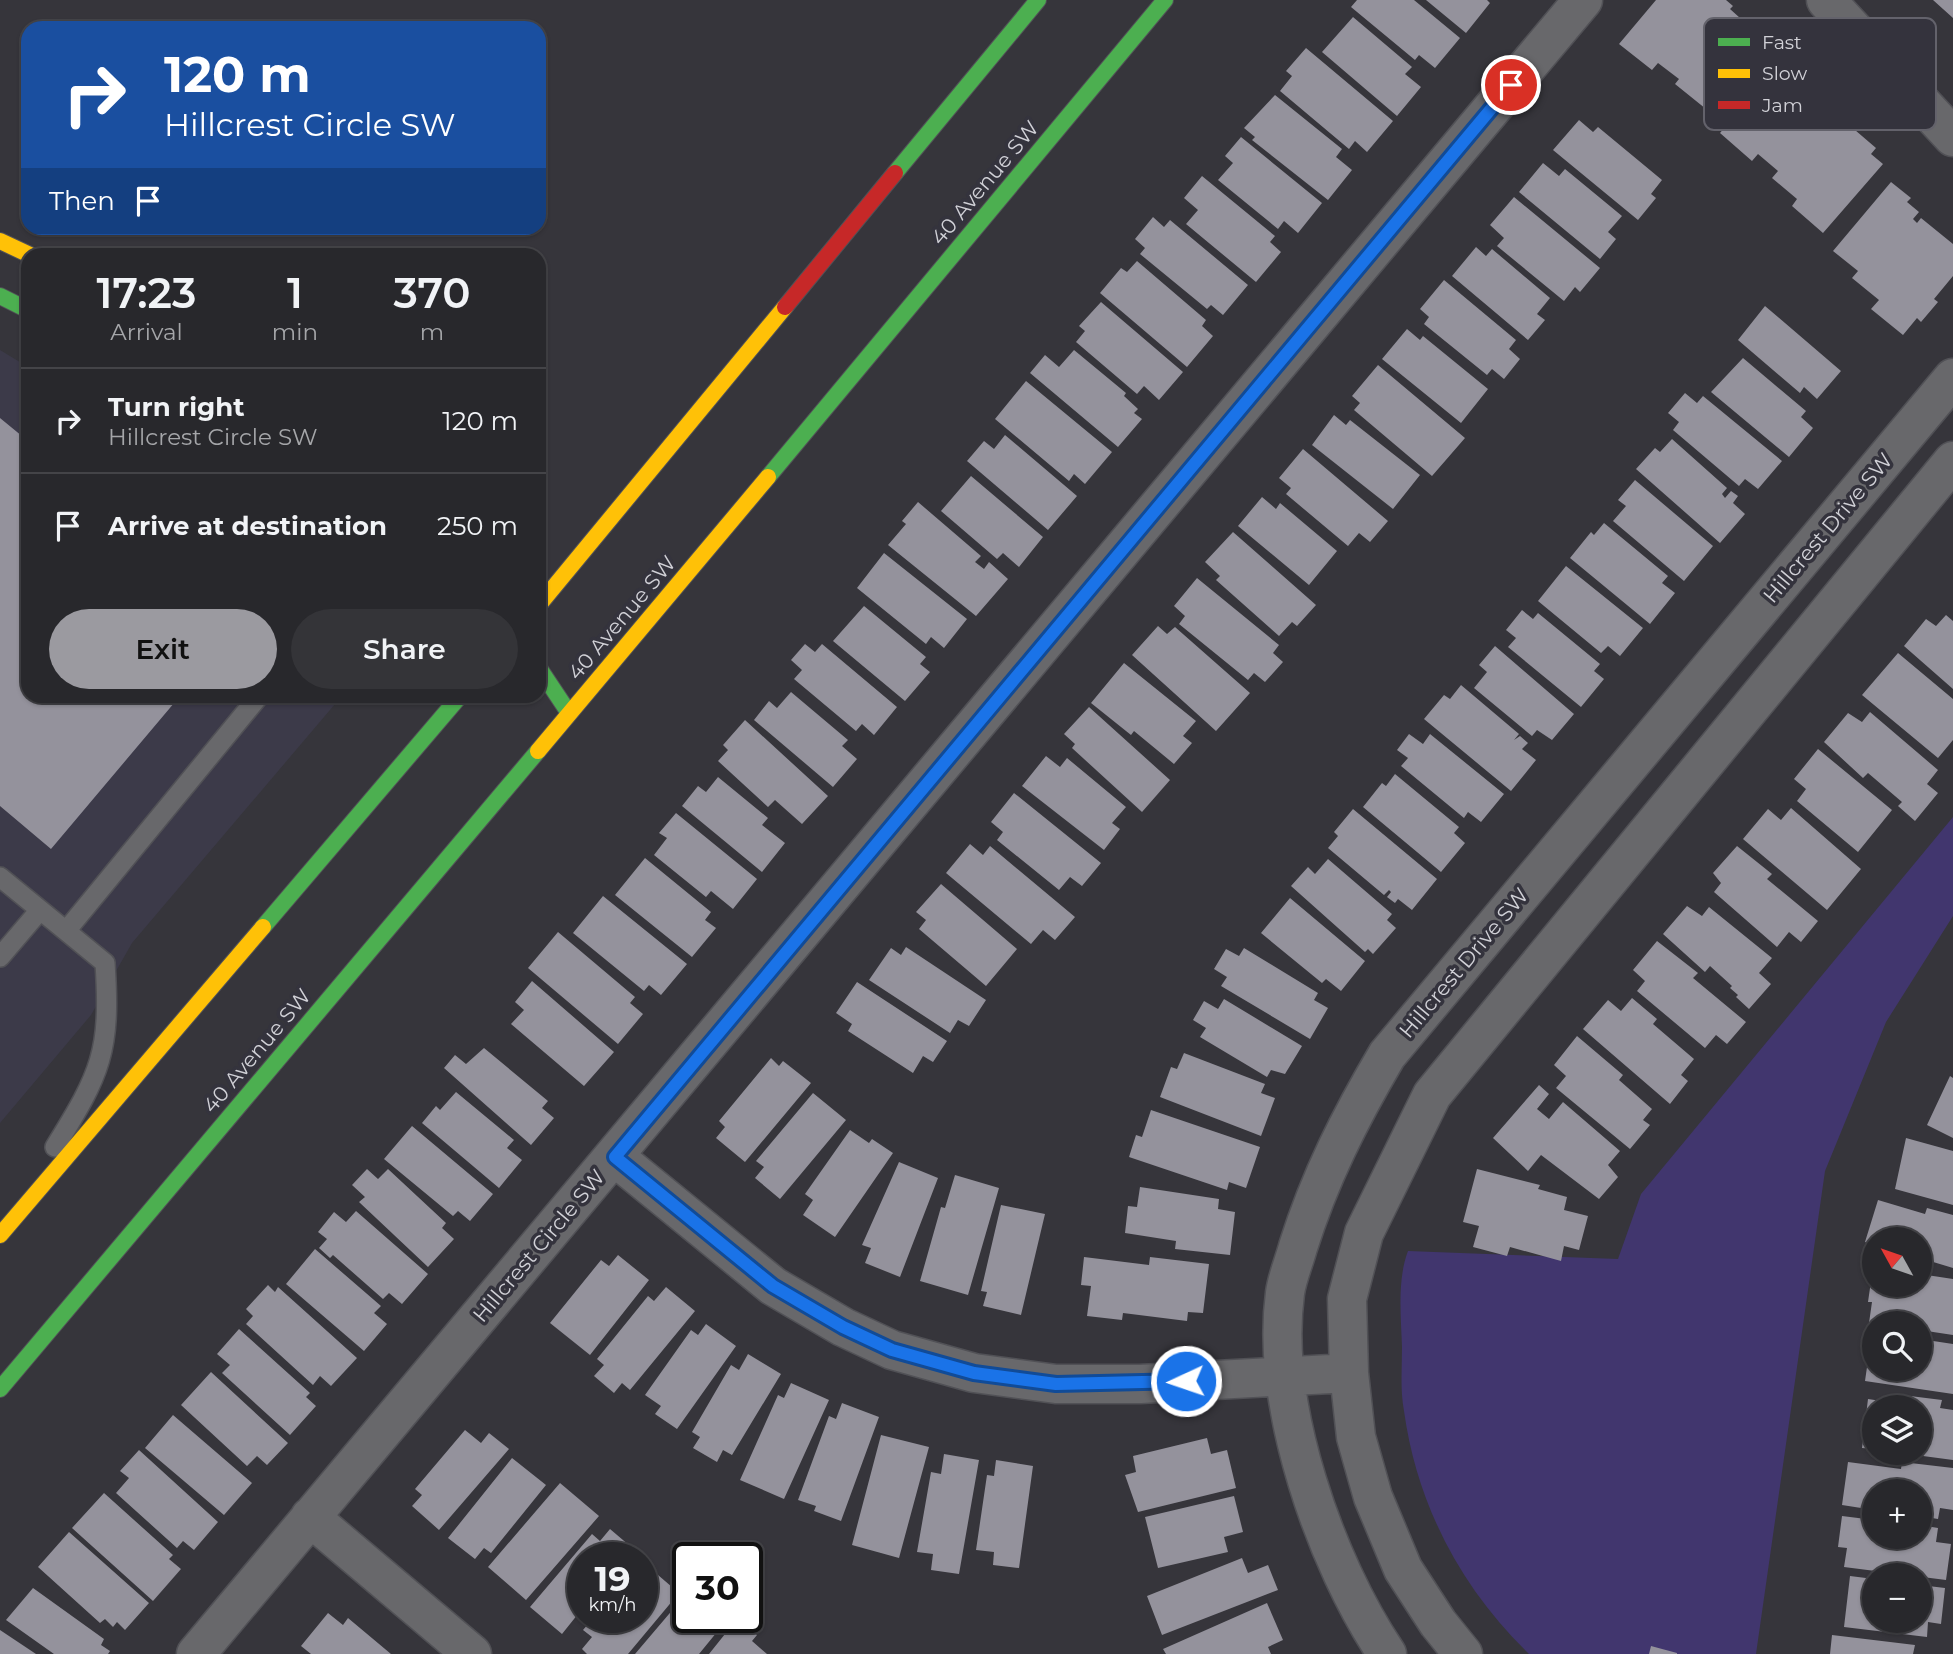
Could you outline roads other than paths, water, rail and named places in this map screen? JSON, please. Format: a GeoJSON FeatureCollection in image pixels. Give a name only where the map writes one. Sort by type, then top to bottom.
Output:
{"type":"FeatureCollection","features":[{"type":"Feature","properties":{"kind":"main road"},"geometry":{"type":"LineString","coordinates":[[546,597],[1038,0]]}},
{"type":"Feature","properties":{"kind":"main road","name":"40 Avenue SW"},"geometry":{"type":"LineString","coordinates":[[0,1389],[1165,0]]}},
{"type":"Feature","properties":{"kind":"main road"},"geometry":{"type":"LineString","coordinates":[[0,241],[21,251]]}},
{"type":"Feature","properties":{"kind":"main road"},"geometry":{"type":"LineString","coordinates":[[0,296],[21,306]]}},
{"type":"Feature","properties":{"kind":"main road"},"geometry":{"type":"LineString","coordinates":[[546,678],[569,713]]}},
{"type":"Feature","properties":{"kind":"main road"},"geometry":{"type":"LineString","coordinates":[[546,702],[569,713]]}},
{"type":"Feature","properties":{"kind":"main road"},"geometry":{"type":"LineString","coordinates":[[0,1235],[454,703]]}},
{"type":"Feature","properties":{"kind":"street","name":"Hillcrest Circle SW"},"geometry":{"type":"LineString","coordinates":[[196,1654],[1583,0]]}},
{"type":"Feature","properties":{"kind":"street"},"geometry":{"type":"LineString","coordinates":[[1826,0],[1843,18]]}},
{"type":"Feature","properties":{"kind":"street"},"geometry":{"type":"LineString","coordinates":[[1936,119],[1953,137]]}},
{"type":"Feature","properties":{"kind":"street","name":"Hillcrest Drive SW"},"geometry":{"type":"LineString","coordinates":[[1387,1654],[1343,1578],[1317,1514],[1285,1376],[1285,1291],[1315,1192],[1351,1117],[1387,1055],[1953,378]]}},
{"type":"Feature","properties":{"kind":"street"},"geometry":{"type":"LineString","coordinates":[[1463,1654],[1438,1623],[1403,1569],[1378,1509],[1356,1437],[1349,1373],[1347,1299],[1364,1233],[1432,1095],[1953,461]]}},
{"type":"Feature","properties":{"kind":"street"},"geometry":{"type":"LineString","coordinates":[[615,1157],[773,1286],[843,1327],[892,1350],[974,1373],[1056,1384],[1140,1384],[1349,1373]]}},
{"type":"Feature","properties":{"kind":"street"},"geometry":{"type":"LineString","coordinates":[[310,1517],[472,1654]]}},
{"type":"Feature","properties":{"kind":"lane"},"geometry":{"type":"LineString","coordinates":[[66,931],[253,703]]}},
{"type":"Feature","properties":{"kind":"lane"},"geometry":{"type":"LineString","coordinates":[[0,877],[105,963],[108,1024],[102,1058],[87,1096],[0,1235]]}},
{"type":"Feature","properties":{"kind":"lane"},"geometry":{"type":"LineString","coordinates":[[0,957],[40,910]]}}]}
